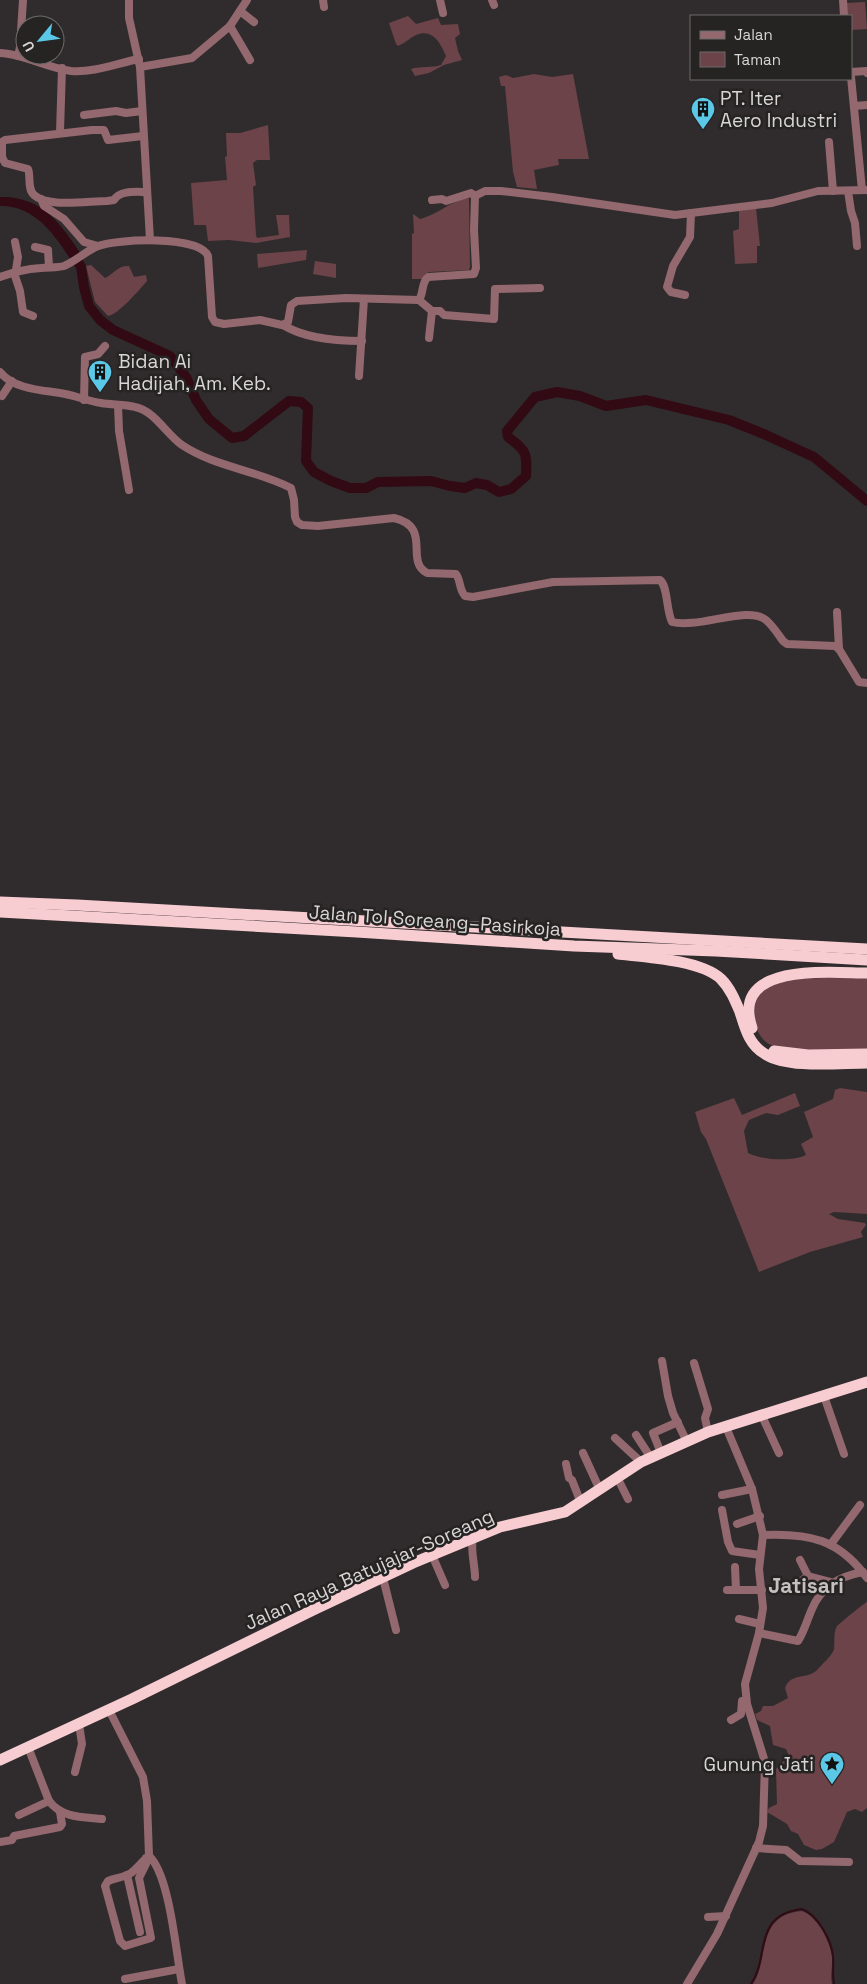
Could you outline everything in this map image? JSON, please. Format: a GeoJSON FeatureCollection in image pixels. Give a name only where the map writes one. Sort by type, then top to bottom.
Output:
{"type":"FeatureCollection","features":[{"type":"Feature","properties":{"kind":"highway","name":"Jalan Tol Soreang–Pasirkoja"},"geometry":{"type":"LineString","coordinates":[[0,902],[867,949]]}},
{"type":"Feature","properties":{"kind":"highway","name":"Jalan Tol Soreang–Pasirkoja"},"geometry":{"type":"LineString","coordinates":[[0,912],[574,946],[716,951],[867,960]]}},
{"type":"Feature","properties":{"kind":"highway"},"geometry":{"type":"LineString","coordinates":[[574,946],[604,953],[678,961],[712,972],[729,989],[752,1042],[764,1054],[776,1059],[810,1063],[867,1063]]}},
{"type":"Feature","properties":{"kind":"highway"},"geometry":{"type":"LineString","coordinates":[[867,972],[815,973],[779,977],[765,982],[757,989],[752,995],[748,1012],[753,1033],[762,1044],[774,1051],[808,1055],[867,1054]]}},
{"type":"Feature","properties":{"kind":"highway","name":"Jalan Raya Batujajar-Soreang"},"geometry":{"type":"LineString","coordinates":[[0,1760],[109,1710],[312,1610],[432,1555],[483,1533],[520,1521],[558,1514],[581,1503],[617,1476],[686,1440],[726,1427],[764,1420],[824,1396],[867,1382]]}},
{"type":"Feature","properties":{"kind":"street"},"geometry":{"type":"LineString","coordinates":[[22,15],[23,0]]}},
{"type":"Feature","properties":{"kind":"street"},"geometry":{"type":"LineString","coordinates":[[129,0],[129,18],[140,63],[150,240]]}},
{"type":"Feature","properties":{"kind":"street"},"geometry":{"type":"LineString","coordinates":[[51,65],[70,71],[82,71],[192,58],[230,26],[247,0]]}},
{"type":"Feature","properties":{"kind":"street"},"geometry":{"type":"LineString","coordinates":[[440,0],[443,13]]}},
{"type":"Feature","properties":{"kind":"street"},"geometry":{"type":"LineString","coordinates":[[844,0],[844,15]]}},
{"type":"Feature","properties":{"kind":"street"},"geometry":{"type":"LineString","coordinates":[[240,11],[254,22]]}},
{"type":"Feature","properties":{"kind":"street"},"geometry":{"type":"LineString","coordinates":[[230,26],[250,60]]}},
{"type":"Feature","properties":{"kind":"street"},"geometry":{"type":"LineString","coordinates":[[0,53],[15,56]]}},
{"type":"Feature","properties":{"kind":"street"},"geometry":{"type":"LineString","coordinates":[[60,132],[62,68]]}},
{"type":"Feature","properties":{"kind":"street"},"geometry":{"type":"LineString","coordinates":[[852,72],[866,71],[867,73]]}},
{"type":"Feature","properties":{"kind":"street"},"geometry":{"type":"LineString","coordinates":[[475,196],[485,191],[501,191],[675,215],[772,204],[818,191],[865,190],[851,80]]}},
{"type":"Feature","properties":{"kind":"street"},"geometry":{"type":"LineString","coordinates":[[854,106],[867,105]]}},
{"type":"Feature","properties":{"kind":"street"},"geometry":{"type":"LineString","coordinates":[[84,115],[116,111],[126,113],[142,111]]}},
{"type":"Feature","properties":{"kind":"street"},"geometry":{"type":"LineString","coordinates":[[143,136],[108,140],[104,130],[60,132],[2,142],[4,162],[28,169],[30,190],[45,202],[107,201],[114,200],[118,195],[124,193],[147,192]]}},
{"type":"Feature","properties":{"kind":"street"},"geometry":{"type":"LineString","coordinates":[[829,142],[833,191]]}},
{"type":"Feature","properties":{"kind":"street"},"geometry":{"type":"LineString","coordinates":[[848,191],[851,211],[856,223],[857,246]]}},
{"type":"Feature","properties":{"kind":"street"},"geometry":{"type":"LineString","coordinates":[[432,200],[446,201],[471,193],[475,196]]}},
{"type":"Feature","properties":{"kind":"street"},"geometry":{"type":"LineString","coordinates":[[419,300],[424,280],[428,277],[466,275],[476,272],[475,196]]}},
{"type":"Feature","properties":{"kind":"street"},"geometry":{"type":"LineString","coordinates":[[41,199],[44,206],[64,220],[84,242],[98,246]]}},
{"type":"Feature","properties":{"kind":"street"},"geometry":{"type":"LineString","coordinates":[[685,294],[671,292],[667,287],[673,266],[690,237],[691,213]]}},
{"type":"Feature","properties":{"kind":"street"},"geometry":{"type":"LineString","coordinates":[[0,277],[15,272],[67,265],[98,246],[123,241],[150,240],[193,245],[206,251],[212,317],[216,323],[226,324],[260,320],[283,325],[291,330],[312,335],[362,341]]}},
{"type":"Feature","properties":{"kind":"street"},"geometry":{"type":"LineString","coordinates":[[15,242],[18,257],[15,272],[23,312],[33,316]]}},
{"type":"Feature","properties":{"kind":"street"},"geometry":{"type":"LineString","coordinates":[[35,247],[48,250],[49,267]]}},
{"type":"Feature","properties":{"kind":"street"},"geometry":{"type":"LineString","coordinates":[[283,325],[288,322],[292,305],[297,300],[346,298],[419,300],[432,311],[440,311],[444,315],[494,319],[495,289],[540,288]]}},
{"type":"Feature","properties":{"kind":"street"},"geometry":{"type":"LineString","coordinates":[[359,376],[364,299]]}},
{"type":"Feature","properties":{"kind":"street"},"geometry":{"type":"LineString","coordinates":[[429,338],[432,311]]}},
{"type":"Feature","properties":{"kind":"street"},"geometry":{"type":"LineString","coordinates":[[84,400],[85,357],[98,354],[105,346]]}},
{"type":"Feature","properties":{"kind":"street"},"geometry":{"type":"LineString","coordinates":[[0,372],[12,381],[33,389],[59,393],[84,400],[134,407],[149,414],[184,446],[231,468],[259,474],[291,488],[295,517],[297,522],[302,525],[318,526],[394,518],[402,520],[414,530],[418,562],[423,571],[427,573],[456,574],[465,596],[473,597],[553,582],[592,583],[656,580],[664,583],[667,614],[672,622],[692,624],[753,614],[766,619],[787,644],[834,646],[839,649]]}},
{"type":"Feature","properties":{"kind":"street"},"geometry":{"type":"LineString","coordinates":[[2,396],[12,381]]}},
{"type":"Feature","properties":{"kind":"street"},"geometry":{"type":"LineString","coordinates":[[118,406],[119,431],[129,490]]}},
{"type":"Feature","properties":{"kind":"street"},"geometry":{"type":"LineString","coordinates":[[837,612],[839,649],[856,677],[865,685]]}},
{"type":"Feature","properties":{"kind":"street"},"geometry":{"type":"LineString","coordinates":[[662,1361],[668,1396],[686,1440]]}},
{"type":"Feature","properties":{"kind":"street"},"geometry":{"type":"LineString","coordinates":[[694,1363],[708,1409],[705,1417],[708,1432]]}},
{"type":"Feature","properties":{"kind":"street"},"geometry":{"type":"LineString","coordinates":[[824,1396],[844,1454]]}},
{"type":"Feature","properties":{"kind":"street"},"geometry":{"type":"LineString","coordinates":[[764,1420],[779,1453]]}},
{"type":"Feature","properties":{"kind":"street"},"geometry":{"type":"LineString","coordinates":[[651,1458],[653,1433],[678,1422]]}},
{"type":"Feature","properties":{"kind":"street"},"geometry":{"type":"LineString","coordinates":[[726,1427],[737,1449],[752,1489],[760,1516],[763,1535],[759,1569],[762,1590],[759,1633],[742,1693],[743,1711],[740,1716],[731,1720]]}},
{"type":"Feature","properties":{"kind":"street"},"geometry":{"type":"LineString","coordinates":[[636,1435],[651,1458]]}},
{"type":"Feature","properties":{"kind":"street"},"geometry":{"type":"LineString","coordinates":[[615,1438],[651,1458]]}},
{"type":"Feature","properties":{"kind":"street"},"geometry":{"type":"LineString","coordinates":[[583,1453],[599,1488]]}},
{"type":"Feature","properties":{"kind":"street"},"geometry":{"type":"LineString","coordinates":[[566,1464],[569,1478],[572,1480],[581,1503]]}},
{"type":"Feature","properties":{"kind":"street"},"geometry":{"type":"LineString","coordinates":[[617,1476],[628,1499]]}},
{"type":"Feature","properties":{"kind":"street"},"geometry":{"type":"LineString","coordinates":[[722,1495],[752,1489]]}},
{"type":"Feature","properties":{"kind":"street"},"geometry":{"type":"LineString","coordinates":[[831,1544],[860,1505]]}},
{"type":"Feature","properties":{"kind":"street"},"geometry":{"type":"LineString","coordinates":[[722,1510],[728,1542],[732,1551],[760,1555]]}},
{"type":"Feature","properties":{"kind":"street"},"geometry":{"type":"LineString","coordinates":[[736,1524],[760,1516]]}},
{"type":"Feature","properties":{"kind":"street"},"geometry":{"type":"LineString","coordinates":[[763,1535],[802,1535],[831,1544],[855,1562],[865,1575]]}},
{"type":"Feature","properties":{"kind":"street"},"geometry":{"type":"LineString","coordinates":[[473,1538],[475,1578]]}},
{"type":"Feature","properties":{"kind":"street"},"geometry":{"type":"LineString","coordinates":[[432,1555],[445,1585]]}},
{"type":"Feature","properties":{"kind":"street"},"geometry":{"type":"LineString","coordinates":[[800,1560],[808,1576],[831,1582]]}},
{"type":"Feature","properties":{"kind":"street"},"geometry":{"type":"LineString","coordinates":[[735,1567],[736,1590]]}},
{"type":"Feature","properties":{"kind":"street"},"geometry":{"type":"LineString","coordinates":[[759,1633],[798,1641],[812,1607],[831,1582],[849,1575],[865,1575]]}},
{"type":"Feature","properties":{"kind":"street"},"geometry":{"type":"LineString","coordinates":[[790,1589],[808,1576]]}},
{"type":"Feature","properties":{"kind":"street"},"geometry":{"type":"LineString","coordinates":[[383,1578],[396,1630]]}},
{"type":"Feature","properties":{"kind":"street"},"geometry":{"type":"LineString","coordinates":[[726,1590],[762,1590]]}},
{"type":"Feature","properties":{"kind":"street"},"geometry":{"type":"LineString","coordinates":[[738,1619],[760,1624]]}},
{"type":"Feature","properties":{"kind":"street"},"geometry":{"type":"LineString","coordinates":[[687,1984],[726,1916],[756,1848],[763,1826],[765,1762],[746,1704],[746,1684]]}},
{"type":"Feature","properties":{"kind":"street"},"geometry":{"type":"LineString","coordinates":[[109,1710],[143,1777],[147,1800],[148,1857],[139,1878],[151,1938],[125,1946],[120,1941],[105,1886],[108,1881],[127,1875],[148,1857]]}},
{"type":"Feature","properties":{"kind":"street"},"geometry":{"type":"LineString","coordinates":[[75,1772],[82,1744],[79,1724]]}},
{"type":"Feature","properties":{"kind":"street"},"geometry":{"type":"LineString","coordinates":[[28,1747],[49,1801],[60,1812],[70,1816],[102,1820]]}},
{"type":"Feature","properties":{"kind":"street"},"geometry":{"type":"LineString","coordinates":[[20,1815],[49,1801]]}},
{"type":"Feature","properties":{"kind":"street"},"geometry":{"type":"LineString","coordinates":[[0,1842],[12,1840],[14,1836],[60,1827],[62,1824],[60,1812]]}},
{"type":"Feature","properties":{"kind":"street"},"geometry":{"type":"LineString","coordinates":[[756,1848],[786,1850],[800,1861],[850,1862]]}},
{"type":"Feature","properties":{"kind":"street"},"geometry":{"type":"LineString","coordinates":[[148,1857],[155,1861],[161,1874],[182,1984]]}},
{"type":"Feature","properties":{"kind":"street"},"geometry":{"type":"LineString","coordinates":[[127,1875],[140,1932]]}},
{"type":"Feature","properties":{"kind":"street"},"geometry":{"type":"LineString","coordinates":[[708,1917],[726,1916]]}},
{"type":"Feature","properties":{"kind":"street"},"geometry":{"type":"LineString","coordinates":[[125,1979],[179,1969]]}},
{"type":"Feature","properties":{"kind":"green space"},"geometry":{"type":"Polygon","coordinates":[[[865,2],[867,29],[852,30],[852,15],[847,15],[846,3],[865,2]]]}},
{"type":"Feature","properties":{"kind":"green space"},"geometry":{"type":"Polygon","coordinates":[[[408,16],[416,24],[438,18],[441,25],[458,24],[460,34],[455,38],[462,60],[444,65],[429,73],[415,76],[411,69],[441,65],[446,56],[439,42],[432,35],[422,33],[398,46],[396,44],[389,23],[408,16]]]}},
{"type":"Feature","properties":{"kind":"green space"},"geometry":{"type":"Polygon","coordinates":[[[534,74],[552,77],[573,74],[589,159],[558,159],[559,165],[534,170],[537,189],[517,187],[513,172],[505,86],[501,86],[499,77],[506,75],[513,78],[534,74]]]}},
{"type":"Feature","properties":{"kind":"green space"},"geometry":{"type":"Polygon","coordinates":[[[268,125],[270,160],[257,160],[253,163],[256,185],[253,187],[256,235],[257,238],[279,235],[276,215],[289,215],[290,237],[256,243],[229,240],[208,241],[206,225],[194,225],[191,183],[227,180],[225,157],[227,156],[226,133],[240,133],[268,125]]]}},
{"type":"Feature","properties":{"kind":"green space"},"geometry":{"type":"Polygon","coordinates":[[[469,198],[469,270],[429,272],[425,274],[423,279],[412,279],[413,214],[420,219],[455,202],[469,198]]]}},
{"type":"Feature","properties":{"kind":"green space"},"geometry":{"type":"Polygon","coordinates":[[[756,208],[760,246],[757,246],[757,263],[735,264],[733,231],[739,229],[739,211],[756,208]]]}},
{"type":"Feature","properties":{"kind":"green space"},"geometry":{"type":"Polygon","coordinates":[[[307,250],[306,260],[258,268],[257,254],[307,250]]]}},
{"type":"Feature","properties":{"kind":"green space"},"geometry":{"type":"Polygon","coordinates":[[[315,261],[336,264],[336,278],[313,274],[315,261]]]}},
{"type":"Feature","properties":{"kind":"green space"},"geometry":{"type":"Polygon","coordinates":[[[91,265],[105,278],[119,268],[129,266],[134,277],[146,275],[147,281],[123,307],[108,316],[95,302],[86,266],[91,265]]]}},
{"type":"Feature","properties":{"kind":"green space"},"geometry":{"type":"Polygon","coordinates":[[[867,978],[867,1049],[818,1052],[793,1051],[771,1045],[758,1032],[755,1021],[755,1005],[765,989],[773,984],[792,979],[867,978]]]}},
{"type":"Feature","properties":{"kind":"green space"},"geometry":{"type":"Polygon","coordinates":[[[840,1088],[867,1092],[867,1214],[834,1212],[829,1214],[838,1219],[865,1223],[866,1225],[861,1232],[863,1237],[810,1252],[759,1272],[706,1139],[701,1132],[695,1112],[734,1098],[742,1115],[795,1093],[800,1106],[778,1115],[766,1113],[749,1120],[744,1131],[748,1153],[769,1159],[793,1159],[806,1155],[801,1144],[813,1137],[804,1112],[833,1099],[835,1090],[840,1088]]]}},
{"type":"Feature","properties":{"kind":"green space"},"geometry":{"type":"Polygon","coordinates":[[[867,1602],[867,1808],[862,1812],[855,1809],[847,1812],[834,1842],[822,1849],[816,1850],[804,1845],[798,1834],[791,1831],[787,1824],[767,1812],[769,1808],[777,1804],[776,1769],[789,1756],[786,1749],[773,1745],[770,1726],[757,1720],[755,1714],[761,1711],[763,1706],[773,1706],[788,1698],[785,1688],[791,1680],[809,1675],[817,1670],[833,1652],[837,1626],[867,1602]]]}},
{"type":"Feature","properties":{"kind":"green space"},"geometry":{"type":"Polygon","coordinates":[[[802,1911],[818,1923],[829,1943],[832,1956],[832,1984],[753,1984],[758,1974],[770,1929],[777,1920],[787,1914],[802,1911]]]}},
{"type":"Feature","properties":{"kind":"shaded area"},"geometry":{"type":"Polygon","coordinates":[[[0,197],[15,198],[39,206],[57,222],[81,254],[71,260],[58,240],[42,223],[23,210],[0,206],[0,197]]]}},
{"type":"Feature","properties":{"kind":"waterway"},"geometry":{"type":"LineString","coordinates":[[72,251],[81,267],[89,306],[100,320],[113,330],[170,356],[186,377],[196,400],[209,419],[232,438],[244,436],[289,401],[301,402],[308,408],[306,461],[314,472],[350,488],[366,488],[378,482],[431,481],[465,488],[476,483],[487,485],[499,492],[511,489],[526,476],[526,457],[522,449],[508,437],[507,431],[535,397],[557,392],[580,396],[606,406],[646,400],[729,420],[814,457],[867,501]]}},
{"type":"Feature","properties":{"kind":"waterway"},"geometry":{"type":"LineString","coordinates":[[751,1984],[757,1973],[769,1928],[776,1919],[786,1913],[802,1909],[819,1923],[827,1936],[833,1957],[834,1984]]}},
{"type":"Feature","properties":{"kind":"place","name":"PT. Iter Aero Industri"},"geometry":{"type":"Point","coordinates":[703,130]}},
{"type":"Feature","properties":{"kind":"place","name":"Bidan Ai Hadijah, Am. Keb."},"geometry":{"type":"Point","coordinates":[100,393]}},
{"type":"Feature","properties":{"kind":"place","name":"Gunung Jati"},"geometry":{"type":"Point","coordinates":[832,1785]}},
{"type":"Feature","properties":{"kind":"district","name":"Jatisari"},"geometry":{"type":"Point","coordinates":[806,1586]}}]}
